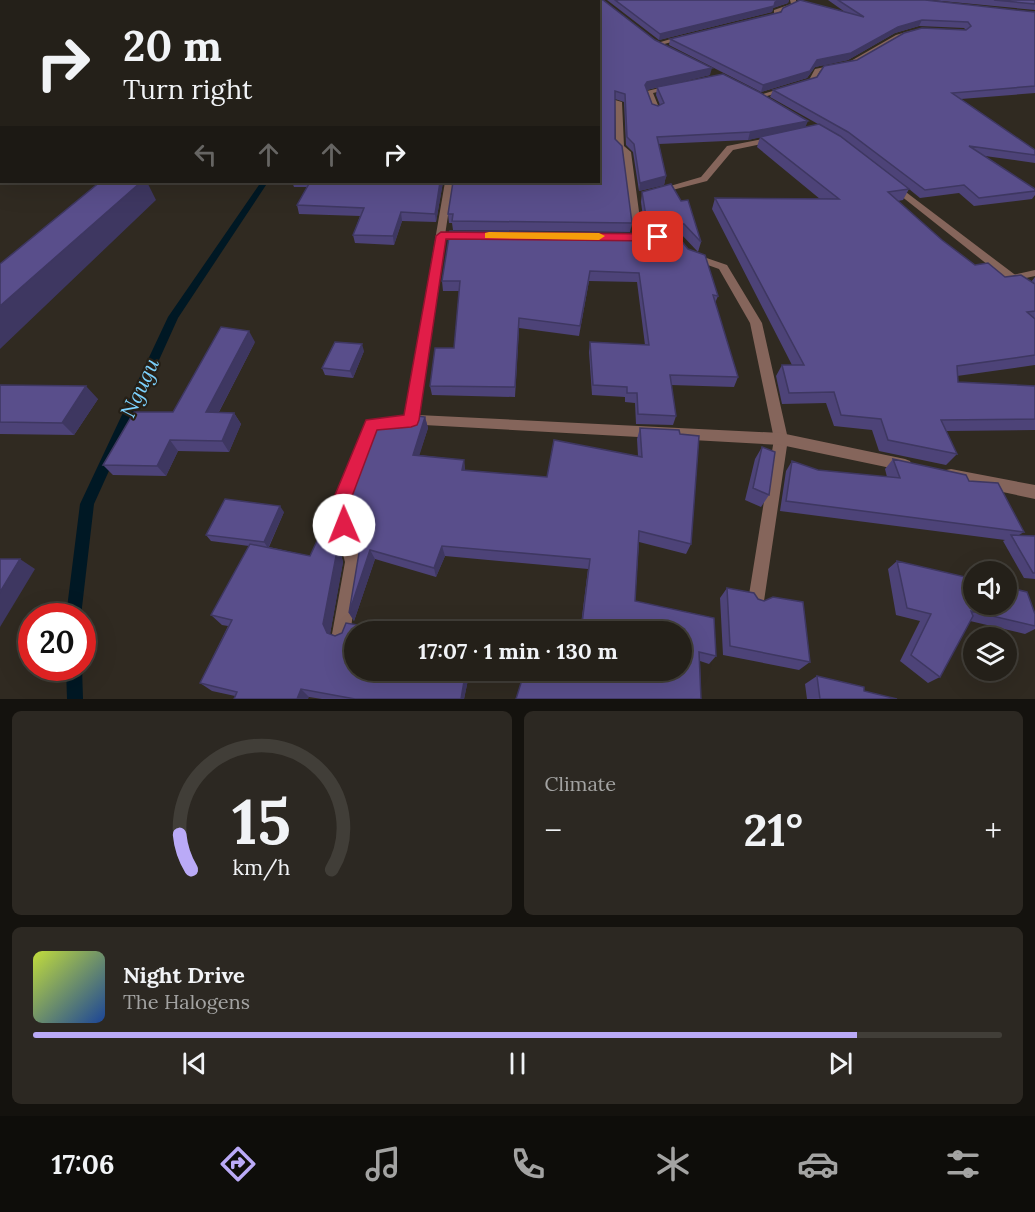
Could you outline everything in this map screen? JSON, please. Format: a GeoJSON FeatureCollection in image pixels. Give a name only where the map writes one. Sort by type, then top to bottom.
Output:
{"type":"FeatureCollection","features":[{"type":"Feature","properties":{"kind":"street"},"geometry":{"type":"LineString","coordinates":[[755,20],[777,15],[776,11],[794,5],[793,0]]}},
{"type":"Feature","properties":{"kind":"street"},"geometry":{"type":"LineString","coordinates":[[760,96],[812,81],[817,70],[851,64],[898,36],[919,30]]}},
{"type":"Feature","properties":{"kind":"street"},"geometry":{"type":"LineString","coordinates":[[657,44],[690,36]]}},
{"type":"Feature","properties":{"kind":"street"},"geometry":{"type":"LineString","coordinates":[[647,37],[666,49]]}},
{"type":"Feature","properties":{"kind":"street"},"geometry":{"type":"LineString","coordinates":[[656,110],[649,92],[680,85]]}},
{"type":"Feature","properties":{"kind":"street"},"geometry":{"type":"LineString","coordinates":[[751,91],[770,102]]}},
{"type":"Feature","properties":{"kind":"street"},"geometry":{"type":"LineString","coordinates":[[618,102],[620,147],[627,152],[633,198],[632,237],[658,237]]}},
{"type":"Feature","properties":{"kind":"street"},"geometry":{"type":"LineString","coordinates":[[633,198],[704,179],[730,148],[785,137]]}},
{"type":"Feature","properties":{"kind":"street"},"geometry":{"type":"LineString","coordinates":[[885,178],[1035,296]]}},
{"type":"Feature","properties":{"kind":"street"},"geometry":{"type":"LineString","coordinates":[[411,420],[447,236],[449,183]]}},
{"type":"Feature","properties":{"kind":"street"},"geometry":{"type":"LineString","coordinates":[[684,246],[690,255],[723,267],[756,323],[781,439],[756,601]]}},
{"type":"Feature","properties":{"kind":"street"},"geometry":{"type":"LineString","coordinates":[[1012,278],[1035,273]]}},
{"type":"Feature","properties":{"kind":"street"},"geometry":{"type":"LineString","coordinates":[[341,634],[353,562],[339,507],[371,425],[411,420],[781,439],[920,468]]}},
{"type":"Feature","properties":{"kind":"street"},"geometry":{"type":"LineString","coordinates":[[943,473],[1035,492]]}},
{"type":"Feature","properties":{"kind":"building"},"geometry":{"type":"Polygon","coordinates":[[[600,0],[655,40],[712,68],[647,82],[645,85],[652,104],[658,106],[664,103],[657,87],[723,74],[808,121],[750,132],[657,137],[666,176],[640,183],[634,144],[627,137],[625,94],[615,91],[615,139],[622,146],[632,223],[452,221],[453,214],[448,214],[453,183],[600,183],[600,0]]]}},
{"type":"Feature","properties":{"kind":"building"},"geometry":{"type":"Polygon","coordinates":[[[615,0],[780,0],[775,2],[774,6],[660,34],[615,0]]]}},
{"type":"Feature","properties":{"kind":"building"},"geometry":{"type":"Polygon","coordinates":[[[800,0],[864,17],[838,0],[925,0],[1035,12],[1035,86],[952,93],[1035,150],[1035,155],[969,146],[1035,191],[979,198],[964,185],[925,190],[848,132],[773,90],[817,77],[824,66],[857,60],[904,33],[922,28],[966,30],[971,26],[968,22],[922,20],[898,27],[851,53],[817,60],[810,71],[763,85],[670,39],[781,12],[783,8],[800,0]]]}},
{"type":"Feature","properties":{"kind":"building"},"geometry":{"type":"Polygon","coordinates":[[[994,0],[1035,0],[1035,4],[994,0]]]}},
{"type":"Feature","properties":{"kind":"building"},"geometry":{"type":"Polygon","coordinates":[[[819,124],[840,136],[909,189],[888,192],[942,240],[975,265],[988,263],[1005,277],[1021,275],[1035,284],[1035,311],[1027,312],[1035,319],[1035,355],[957,366],[958,382],[1035,386],[1035,419],[941,420],[957,454],[888,440],[881,419],[841,415],[834,392],[789,393],[782,365],[804,365],[715,198],[839,199],[760,137],[819,124]]]}},
{"type":"Feature","properties":{"kind":"building"},"geometry":{"type":"Polygon","coordinates":[[[99,183],[140,183],[0,306],[0,264],[99,183]]]}},
{"type":"Feature","properties":{"kind":"building"},"geometry":{"type":"Polygon","coordinates":[[[309,183],[440,183],[435,214],[401,212],[393,236],[353,235],[364,208],[297,205],[309,183]]]}},
{"type":"Feature","properties":{"kind":"building"},"geometry":{"type":"Polygon","coordinates":[[[671,184],[681,201],[688,200],[701,242],[684,224],[647,222],[642,192],[671,184]]]}},
{"type":"Feature","properties":{"kind":"building"},"geometry":{"type":"Polygon","coordinates":[[[450,231],[676,234],[688,249],[705,255],[718,296],[713,295],[738,377],[670,375],[676,416],[638,414],[637,393],[627,393],[627,387],[593,385],[590,342],[649,345],[639,273],[590,271],[580,326],[519,318],[515,387],[430,386],[435,348],[454,348],[460,281],[442,281],[450,231]]]}},
{"type":"Feature","properties":{"kind":"building"},"geometry":{"type":"Polygon","coordinates":[[[221,327],[249,331],[206,412],[234,413],[222,441],[170,440],[157,466],[103,465],[134,412],[173,412],[221,327]]]}},
{"type":"Feature","properties":{"kind":"building"},"geometry":{"type":"Polygon","coordinates":[[[335,342],[362,344],[350,371],[322,368],[335,342]]]}},
{"type":"Feature","properties":{"kind":"building"},"geometry":{"type":"Polygon","coordinates":[[[0,385],[86,386],[62,423],[0,422],[0,385]]]}},
{"type":"Feature","properties":{"kind":"building"},"geometry":{"type":"Polygon","coordinates":[[[411,415],[425,417],[413,455],[464,460],[462,470],[547,477],[554,440],[642,457],[640,428],[679,430],[680,434],[699,436],[691,544],[639,531],[635,601],[714,618],[716,656],[699,652],[701,699],[516,699],[522,681],[692,681],[692,621],[582,621],[590,559],[442,546],[434,568],[370,550],[349,613],[359,553],[345,497],[374,421],[411,415]]]}},
{"type":"Feature","properties":{"kind":"building"},"geometry":{"type":"Polygon","coordinates":[[[762,447],[775,452],[769,495],[753,488],[762,447]]]}},
{"type":"Feature","properties":{"kind":"building"},"geometry":{"type":"Polygon","coordinates":[[[893,459],[966,475],[969,481],[998,483],[1024,532],[786,501],[792,461],[818,470],[900,478],[893,459]]]}},
{"type":"Feature","properties":{"kind":"building"},"geometry":{"type":"Polygon","coordinates":[[[225,499],[280,506],[264,542],[206,535],[225,499]]]}},
{"type":"Feature","properties":{"kind":"building"},"geometry":{"type":"Polygon","coordinates":[[[328,517],[337,551],[323,624],[327,633],[335,636],[342,633],[344,628],[344,681],[464,681],[461,699],[355,699],[301,689],[297,699],[234,699],[237,692],[200,683],[232,620],[211,615],[250,544],[310,556],[328,517]]]}},
{"type":"Feature","properties":{"kind":"building"},"geometry":{"type":"Polygon","coordinates":[[[1011,535],[1035,536],[1035,573],[1033,573],[1011,535]]]}},
{"type":"Feature","properties":{"kind":"building"},"geometry":{"type":"Polygon","coordinates":[[[0,559],[20,559],[0,592],[0,559]]]}},
{"type":"Feature","properties":{"kind":"building"},"geometry":{"type":"Polygon","coordinates":[[[897,561],[963,576],[963,615],[973,616],[967,627],[963,627],[963,634],[940,677],[911,655],[931,614],[907,608],[897,561]]]}},
{"type":"Feature","properties":{"kind":"building"},"geometry":{"type":"Polygon","coordinates":[[[727,588],[754,593],[758,599],[764,601],[773,597],[803,602],[810,662],[730,646],[727,588]]]}},
{"type":"Feature","properties":{"kind":"building"},"geometry":{"type":"Polygon","coordinates":[[[1017,590],[1027,592],[1035,614],[1035,626],[988,615],[1017,615],[1017,590]]]}},
{"type":"Feature","properties":{"kind":"building"},"geometry":{"type":"Polygon","coordinates":[[[817,676],[864,687],[864,691],[897,699],[820,699],[817,676]]]}},
{"type":"Feature","properties":{"kind":"waterway","name":"Ngugu"},"geometry":{"type":"LineString","coordinates":[[75,603],[87,504],[173,317],[263,183]]}},
{"type":"Feature","properties":{"kind":"waterway","name":"Ngugu"},"geometry":{"type":"LineString","coordinates":[[74,681],[75,699]]}},
{"type":"Feature","properties":{"kind":"slow traffic"},"geometry":{"type":"LineString","coordinates":[[489,236],[599,236]]}},
{"type":"Feature","properties":{"kind":"route"},"geometry":{"type":"LineString","coordinates":[[344,525],[339,507],[371,425],[411,420],[441,236],[658,237]]}}]}
